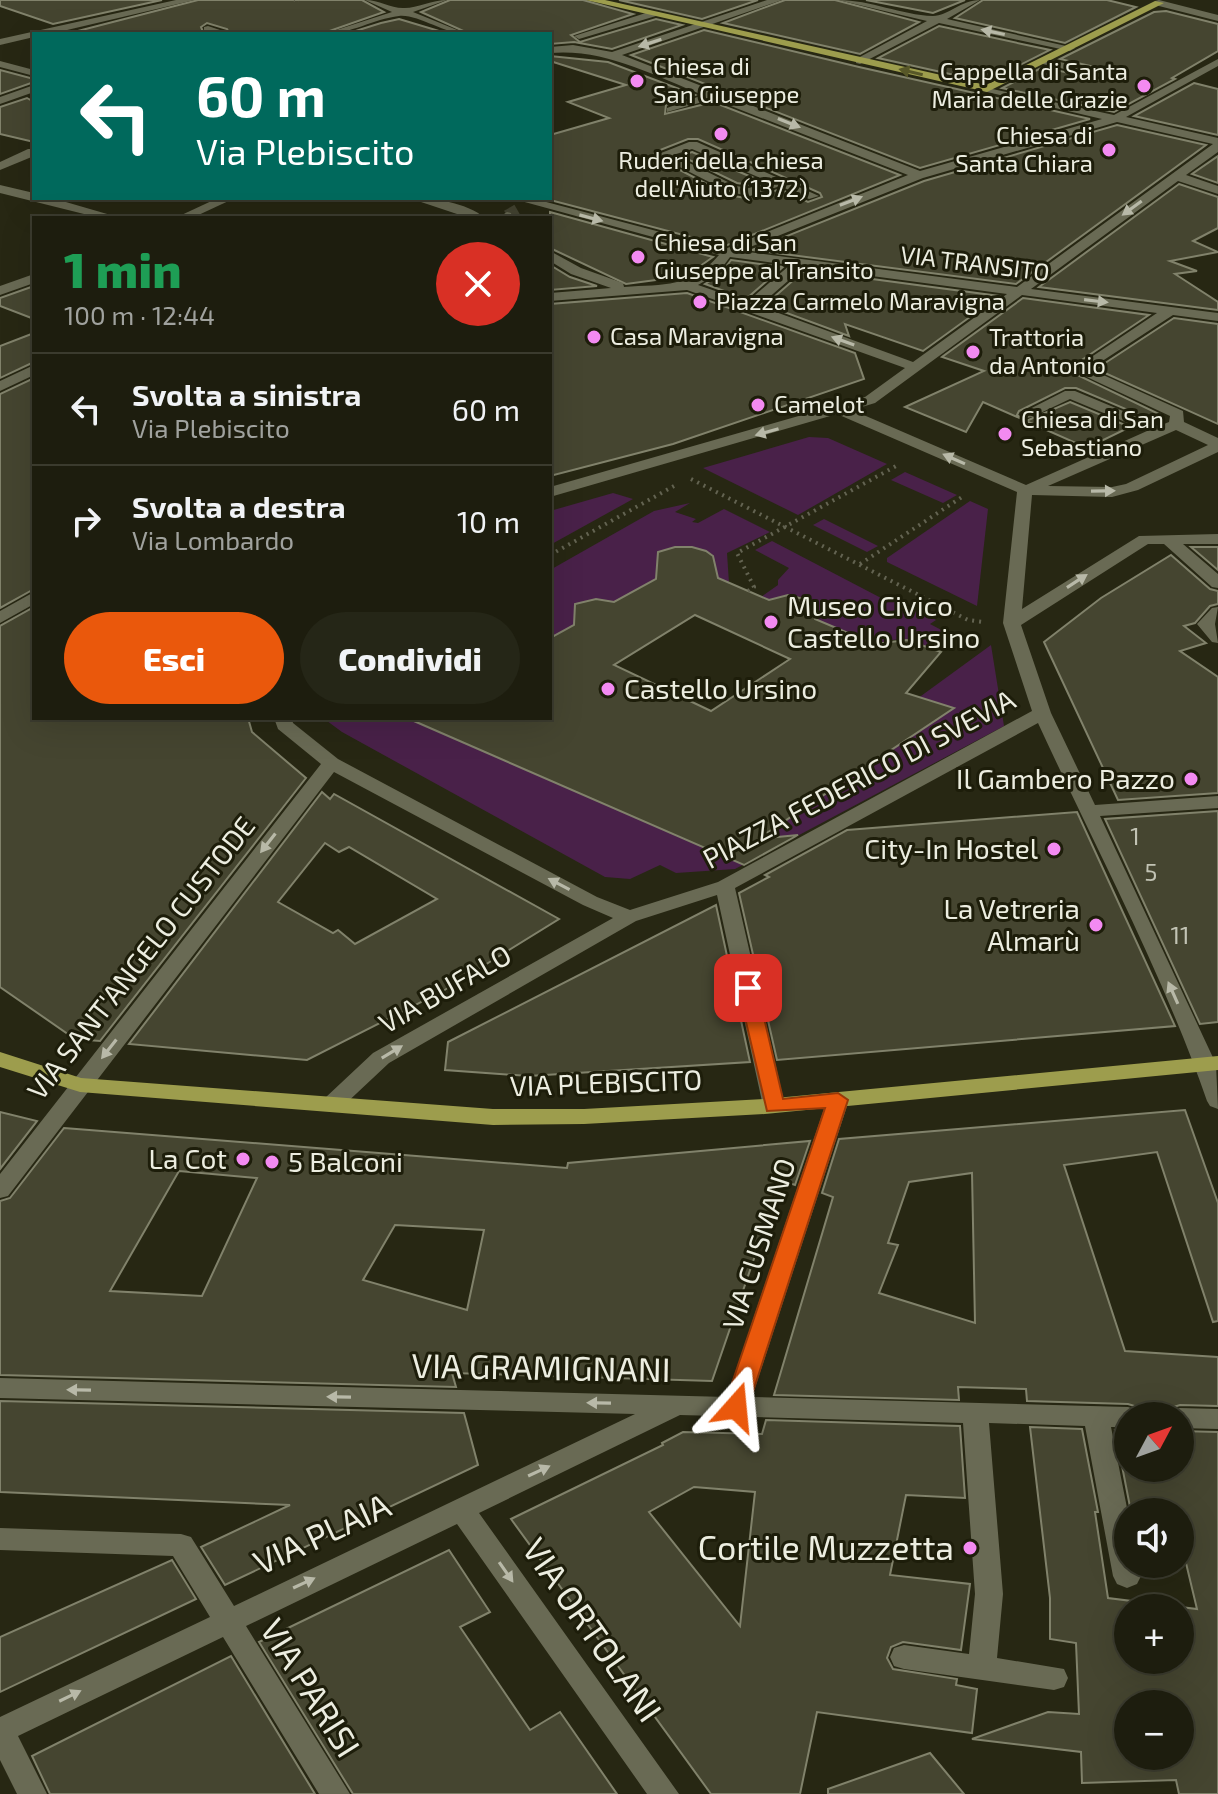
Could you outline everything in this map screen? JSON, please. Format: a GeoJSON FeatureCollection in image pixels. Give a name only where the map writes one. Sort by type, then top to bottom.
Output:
{"type":"FeatureCollection","features":[{"type":"Feature","properties":{"kind":"main road"},"geometry":{"type":"LineString","coordinates":[[591,0],[987,89],[1162,2]]}},
{"type":"Feature","properties":{"kind":"main road"},"geometry":{"type":"LineString","coordinates":[[1145,0],[1162,2]]}},
{"type":"Feature","properties":{"kind":"main road","name":"VIA PLEBISCITO"},"geometry":{"type":"LineString","coordinates":[[0,1059],[80,1085],[493,1117],[560,1118],[774,1106],[1212,1064]]}},
{"type":"Feature","properties":{"kind":"street"},"geometry":{"type":"LineString","coordinates":[[44,32],[190,0]]}},
{"type":"Feature","properties":{"kind":"street"},"geometry":{"type":"LineString","coordinates":[[370,0],[457,32]]}},
{"type":"Feature","properties":{"kind":"street"},"geometry":{"type":"LineString","coordinates":[[336,32],[442,0]]}},
{"type":"Feature","properties":{"kind":"street"},"geometry":{"type":"LineString","coordinates":[[612,55],[777,0]]}},
{"type":"Feature","properties":{"kind":"street"},"geometry":{"type":"LineString","coordinates":[[843,0],[1070,48]]}},
{"type":"Feature","properties":{"kind":"street"},"geometry":{"type":"LineString","coordinates":[[860,61],[975,0]]}},
{"type":"Feature","properties":{"kind":"street"},"geometry":{"type":"LineString","coordinates":[[1162,2],[1218,18]]}},
{"type":"Feature","properties":{"kind":"street"},"geometry":{"type":"LineString","coordinates":[[579,36],[652,14]]}},
{"type":"Feature","properties":{"kind":"street"},"geometry":{"type":"LineString","coordinates":[[208,29],[216,32]]}},
{"type":"Feature","properties":{"kind":"street"},"geometry":{"type":"LineString","coordinates":[[0,42],[32,35]]}},
{"type":"Feature","properties":{"kind":"street"},"geometry":{"type":"LineString","coordinates":[[552,50],[594,50],[612,55],[919,175]]}},
{"type":"Feature","properties":{"kind":"street"},"geometry":{"type":"LineString","coordinates":[[1043,61],[1098,74]]}},
{"type":"Feature","properties":{"kind":"street"},"geometry":{"type":"LineString","coordinates":[[688,286],[713,270],[727,253],[919,175],[1115,119],[1218,62]]}},
{"type":"Feature","properties":{"kind":"street"},"geometry":{"type":"LineString","coordinates":[[0,64],[32,72]]}},
{"type":"Feature","properties":{"kind":"street"},"geometry":{"type":"LineString","coordinates":[[0,101],[32,89]]}},
{"type":"Feature","properties":{"kind":"street"},"geometry":{"type":"LineString","coordinates":[[987,89],[1218,144]]}},
{"type":"Feature","properties":{"kind":"street"},"geometry":{"type":"LineString","coordinates":[[671,110],[716,94]]}},
{"type":"Feature","properties":{"kind":"street"},"geometry":{"type":"LineString","coordinates":[[552,491],[842,411],[870,400],[1218,144]]}},
{"type":"Feature","properties":{"kind":"street"},"geometry":{"type":"LineString","coordinates":[[781,182],[750,192],[733,189],[662,155],[693,145],[781,182],[813,196]]}},
{"type":"Feature","properties":{"kind":"street"},"geometry":{"type":"LineString","coordinates":[[0,166],[32,152]]}},
{"type":"Feature","properties":{"kind":"street"},"geometry":{"type":"LineString","coordinates":[[1176,176],[1218,190]]}},
{"type":"Feature","properties":{"kind":"street"},"geometry":{"type":"LineString","coordinates":[[0,189],[32,196]]}},
{"type":"Feature","properties":{"kind":"street"},"geometry":{"type":"LineString","coordinates":[[49,200],[108,216]]}},
{"type":"Feature","properties":{"kind":"street"},"geometry":{"type":"LineString","coordinates":[[186,216],[224,200]]}},
{"type":"Feature","properties":{"kind":"street"},"geometry":{"type":"LineString","coordinates":[[423,200],[474,216]]}},
{"type":"Feature","properties":{"kind":"street","name":"VIA TRANSITO"},"geometry":{"type":"LineString","coordinates":[[523,203],[727,253],[1218,317]]}},
{"type":"Feature","properties":{"kind":"street"},"geometry":{"type":"LineString","coordinates":[[552,256],[576,271],[625,289]]}},
{"type":"Feature","properties":{"kind":"street"},"geometry":{"type":"LineString","coordinates":[[749,307],[799,264]]}},
{"type":"Feature","properties":{"kind":"street"},"geometry":{"type":"LineString","coordinates":[[2,290],[32,281]]}},
{"type":"Feature","properties":{"kind":"street"},"geometry":{"type":"LineString","coordinates":[[552,297],[688,286],[915,367]]}},
{"type":"Feature","properties":{"kind":"street"},"geometry":{"type":"LineString","coordinates":[[1170,311],[1079,370],[1178,414],[1176,424]]}},
{"type":"Feature","properties":{"kind":"street"},"geometry":{"type":"LineString","coordinates":[[0,387],[32,370]]}},
{"type":"Feature","properties":{"kind":"street"},"geometry":{"type":"LineString","coordinates":[[1027,414],[1070,394],[1159,431]]}},
{"type":"Feature","properties":{"kind":"street"},"geometry":{"type":"LineString","coordinates":[[842,411],[1025,490],[1112,492],[1132,487],[1218,445]]}},
{"type":"Feature","properties":{"kind":"street"},"geometry":{"type":"LineString","coordinates":[[1025,490],[1176,424],[1218,445]]}},
{"type":"Feature","properties":{"kind":"street"},"geometry":{"type":"LineString","coordinates":[[1012,623],[1025,490]]}},
{"type":"Feature","properties":{"kind":"street"},"geometry":{"type":"LineString","coordinates":[[1012,623],[1145,539],[1218,539]]}},
{"type":"Feature","properties":{"kind":"street"},"geometry":{"type":"LineString","coordinates":[[1179,541],[1218,583]]}},
{"type":"Feature","properties":{"kind":"street"},"geometry":{"type":"LineString","coordinates":[[0,618],[32,598]]}},
{"type":"Feature","properties":{"kind":"street"},"geometry":{"type":"LineString","coordinates":[[1218,612],[1206,624],[1218,638]]}},
{"type":"Feature","properties":{"kind":"street","name":"PIAZZA FEDERICO DI SVEVIA"},"geometry":{"type":"LineString","coordinates":[[594,937],[629,917],[726,892],[1042,713],[1012,623]]}},
{"type":"Feature","properties":{"kind":"street"},"geometry":{"type":"LineString","coordinates":[[1042,713],[1212,1064],[1218,1101]]}},
{"type":"Feature","properties":{"kind":"street"},"geometry":{"type":"LineString","coordinates":[[283,720],[284,725],[331,763],[590,901],[629,917]]}},
{"type":"Feature","properties":{"kind":"street","name":"VIA SANT'ANGELO CUSTODE"},"geometry":{"type":"LineString","coordinates":[[0,1190],[331,763]]}},
{"type":"Feature","properties":{"kind":"street"},"geometry":{"type":"LineString","coordinates":[[1089,811],[1218,802]]}},
{"type":"Feature","properties":{"kind":"street"},"geometry":{"type":"LineString","coordinates":[[726,892],[774,1106]]}},
{"type":"Feature","properties":{"kind":"street","name":"VIA BUFALO"},"geometry":{"type":"LineString","coordinates":[[333,1103],[381,1058],[594,937]]}},
{"type":"Feature","properties":{"kind":"street","name":"VIA CUSMANO"},"geometry":{"type":"LineString","coordinates":[[736,1407],[838,1100]]}},
{"type":"Feature","properties":{"kind":"street","name":"VIA GRAMIGNANI"},"geometry":{"type":"LineString","coordinates":[[0,1388],[1114,1417]]}},
{"type":"Feature","properties":{"kind":"street","name":"VIA PLAIA"},"geometry":{"type":"LineString","coordinates":[[0,1730],[677,1405]]}},
{"type":"Feature","properties":{"kind":"street"},"geometry":{"type":"LineString","coordinates":[[975,1414],[989,1594],[982,1668]]}},
{"type":"Feature","properties":{"kind":"street"},"geometry":{"type":"LineString","coordinates":[[1096,1417],[1114,1509]]}},
{"type":"Feature","properties":{"kind":"street"},"geometry":{"type":"LineString","coordinates":[[1194,1418],[1218,1419]]}},
{"type":"Feature","properties":{"kind":"street","name":"VIA ORTOLANI"},"geometry":{"type":"LineString","coordinates":[[461,1508],[664,1794]]}},
{"type":"Feature","properties":{"kind":"street","name":"VIA PARISI"},"geometry":{"type":"LineString","coordinates":[[0,1539],[181,1545],[335,1794]]}},
{"type":"Feature","properties":{"kind":"street"},"geometry":{"type":"LineString","coordinates":[[904,1657],[1054,1678]]}},
{"type":"Feature","properties":{"kind":"street"},"geometry":{"type":"LineString","coordinates":[[0,1730],[32,1794]]}},
{"type":"Feature","properties":{"kind":"path"},"geometry":{"type":"LineString","coordinates":[[748,591],[754,587],[737,553],[898,465]]}},
{"type":"Feature","properties":{"kind":"path"},"geometry":{"type":"LineString","coordinates":[[689,478],[968,620],[983,622]]}},
{"type":"Feature","properties":{"kind":"path"},"geometry":{"type":"LineString","coordinates":[[552,554],[675,486]]}},
{"type":"Feature","properties":{"kind":"path"},"geometry":{"type":"LineString","coordinates":[[860,564],[965,495]]}},
{"type":"Feature","properties":{"kind":"shaded area"},"geometry":{"type":"Polygon","coordinates":[[[809,437],[828,438],[887,464],[798,515],[703,468],[809,437]]]}},
{"type":"Feature","properties":{"kind":"shaded area"},"geometry":{"type":"Polygon","coordinates":[[[905,472],[957,495],[943,503],[891,480],[905,472]]]}},
{"type":"Feature","properties":{"kind":"shaded area"},"geometry":{"type":"Polygon","coordinates":[[[613,493],[633,499],[552,544],[552,510],[613,493]]]}},
{"type":"Feature","properties":{"kind":"shaded area"},"geometry":{"type":"Polygon","coordinates":[[[970,501],[988,509],[977,606],[887,562],[887,558],[970,501]]]}},
{"type":"Feature","properties":{"kind":"shaded area"},"geometry":{"type":"Polygon","coordinates":[[[690,503],[675,512],[696,519],[692,522],[698,523],[724,509],[770,532],[727,553],[729,583],[703,572],[711,555],[701,549],[666,549],[657,561],[668,572],[614,603],[605,600],[582,602],[578,605],[583,620],[552,637],[552,569],[654,511],[690,503]]]}},
{"type":"Feature","properties":{"kind":"shaded area"},"geometry":{"type":"Polygon","coordinates":[[[824,519],[878,546],[867,552],[813,525],[824,519]]]}},
{"type":"Feature","properties":{"kind":"shaded area"},"geometry":{"type":"Polygon","coordinates":[[[772,541],[883,599],[891,595],[936,620],[930,624],[949,634],[929,649],[903,640],[876,645],[806,615],[810,601],[790,595],[771,600],[761,597],[778,585],[778,580],[789,568],[755,550],[772,541]]]}},
{"type":"Feature","properties":{"kind":"shaded area"},"geometry":{"type":"Polygon","coordinates":[[[991,645],[1004,726],[735,869],[676,873],[660,865],[630,879],[605,877],[342,732],[326,720],[465,720],[422,724],[731,858],[953,709],[910,704],[991,645]]]}},
{"type":"Feature","properties":{"kind":"building"},"geometry":{"type":"Polygon","coordinates":[[[0,0],[162,0],[53,24],[0,6],[0,0]]]}},
{"type":"Feature","properties":{"kind":"building"},"geometry":{"type":"Polygon","coordinates":[[[198,0],[362,0],[384,12],[327,32],[229,32],[207,23],[201,27],[203,32],[74,32],[198,0]]]}},
{"type":"Feature","properties":{"kind":"building"},"geometry":{"type":"Polygon","coordinates":[[[450,0],[583,0],[633,14],[571,35],[580,42],[656,19],[682,25],[612,49],[574,42],[552,44],[552,32],[466,32],[421,12],[450,0]]]}},
{"type":"Feature","properties":{"kind":"building"},"geometry":{"type":"Polygon","coordinates":[[[619,0],[758,0],[702,19],[619,0]]]}},
{"type":"Feature","properties":{"kind":"building"},"geometry":{"type":"Polygon","coordinates":[[[785,0],[835,0],[919,22],[860,54],[723,23],[785,0]]]}},
{"type":"Feature","properties":{"kind":"building"},"geometry":{"type":"Polygon","coordinates":[[[866,0],[965,0],[933,13],[866,0]]]}},
{"type":"Feature","properties":{"kind":"building"},"geometry":{"type":"Polygon","coordinates":[[[983,0],[1107,0],[1136,7],[1065,43],[955,18],[983,0]]]}},
{"type":"Feature","properties":{"kind":"building"},"geometry":{"type":"Polygon","coordinates":[[[1166,11],[1218,24],[1218,51],[1114,112],[1002,88],[1043,67],[1099,80],[1107,74],[1103,69],[1060,59],[1154,12],[1166,11]]]}},
{"type":"Feature","properties":{"kind":"building"},"geometry":{"type":"Polygon","coordinates":[[[399,19],[442,32],[352,32],[399,19]]]}},
{"type":"Feature","properties":{"kind":"building"},"geometry":{"type":"Polygon","coordinates":[[[939,26],[1050,50],[986,82],[878,58],[939,26]]]}},
{"type":"Feature","properties":{"kind":"building"},"geometry":{"type":"Polygon","coordinates":[[[704,30],[1090,119],[920,168],[631,55],[704,30]]]}},
{"type":"Feature","properties":{"kind":"building"},"geometry":{"type":"Polygon","coordinates":[[[552,56],[608,62],[695,95],[666,105],[665,114],[713,102],[900,175],[725,246],[550,200],[552,134],[609,118],[568,102],[626,85],[552,62],[552,56]],[[688,139],[655,152],[653,156],[728,195],[751,199],[780,189],[808,202],[822,197],[820,193],[698,139],[688,139]]]}},
{"type":"Feature","properties":{"kind":"building"},"geometry":{"type":"Polygon","coordinates":[[[0,70],[32,78],[32,83],[0,94],[0,70]]]}},
{"type":"Feature","properties":{"kind":"building"},"geometry":{"type":"Polygon","coordinates":[[[1194,83],[1218,89],[1218,135],[1134,116],[1194,83]]]}},
{"type":"Feature","properties":{"kind":"building"},"geometry":{"type":"Polygon","coordinates":[[[27,98],[32,101],[32,142],[0,134],[0,107],[27,98]]]}},
{"type":"Feature","properties":{"kind":"building"},"geometry":{"type":"Polygon","coordinates":[[[1117,125],[1206,145],[1016,284],[752,250],[924,181],[1117,125]]]}},
{"type":"Feature","properties":{"kind":"building"},"geometry":{"type":"Polygon","coordinates":[[[692,152],[761,181],[749,185],[737,183],[681,156],[692,152]]]}},
{"type":"Feature","properties":{"kind":"building"},"geometry":{"type":"Polygon","coordinates":[[[1218,156],[1218,183],[1192,174],[1218,156]]]}},
{"type":"Feature","properties":{"kind":"building"},"geometry":{"type":"Polygon","coordinates":[[[1179,184],[1218,197],[1218,228],[1193,241],[1218,252],[1170,261],[1197,271],[1175,274],[1218,302],[1218,310],[1039,287],[1179,184]]]}},
{"type":"Feature","properties":{"kind":"building","name":"Chiesa di San Giuseppe al Transito"},"geometry":{"type":"Polygon","coordinates":[[[550,212],[713,257],[686,276],[626,284],[552,249],[550,212]]]}},
{"type":"Feature","properties":{"kind":"building"},"geometry":{"type":"Polygon","coordinates":[[[731,260],[783,267],[746,299],[705,284],[720,275],[731,260]]]}},
{"type":"Feature","properties":{"kind":"building"},"geometry":{"type":"Polygon","coordinates":[[[552,266],[570,277],[597,286],[552,290],[552,266]]]}},
{"type":"Feature","properties":{"kind":"building"},"geometry":{"type":"Polygon","coordinates":[[[805,270],[999,296],[923,351],[845,324],[849,336],[765,305],[805,270]]]}},
{"type":"Feature","properties":{"kind":"building"},"geometry":{"type":"Polygon","coordinates":[[[32,287],[32,318],[0,306],[0,298],[32,287]]]}},
{"type":"Feature","properties":{"kind":"building"},"geometry":{"type":"Polygon","coordinates":[[[687,293],[855,353],[864,379],[673,444],[552,475],[552,304],[687,293]]]}},
{"type":"Feature","properties":{"kind":"building"},"geometry":{"type":"Polygon","coordinates":[[[1023,298],[1149,315],[1069,371],[1159,414],[1149,419],[1076,388],[1065,388],[1019,411],[1017,415],[1024,420],[983,402],[966,432],[905,407],[984,371],[942,357],[1023,298]]]}},
{"type":"Feature","properties":{"kind":"building"},"geometry":{"type":"Polygon","coordinates":[[[1174,318],[1218,324],[1218,424],[1096,369],[1174,318]]]}},
{"type":"Feature","properties":{"kind":"building"},"geometry":{"type":"Polygon","coordinates":[[[32,334],[32,363],[0,378],[0,346],[32,334]]]}},
{"type":"Feature","properties":{"kind":"building"},"geometry":{"type":"Polygon","coordinates":[[[32,379],[32,590],[0,608],[0,394],[32,379]]]}},
{"type":"Feature","properties":{"kind":"building"},"geometry":{"type":"Polygon","coordinates":[[[1070,402],[1130,427],[1087,448],[1026,421],[1070,402]]]}},
{"type":"Feature","properties":{"kind":"building"},"geometry":{"type":"Polygon","coordinates":[[[675,547],[692,547],[713,556],[718,578],[769,600],[788,595],[812,601],[815,619],[874,644],[907,640],[941,652],[906,693],[954,708],[758,839],[798,835],[744,865],[412,720],[552,720],[552,637],[574,625],[575,604],[596,599],[614,602],[656,579],[658,552],[675,547]],[[695,615],[614,665],[711,711],[790,659],[695,615]]]}},
{"type":"Feature","properties":{"kind":"building"},"geometry":{"type":"Polygon","coordinates":[[[1191,547],[1218,547],[1218,570],[1191,547]]]}},
{"type":"Feature","properties":{"kind":"building"},"geometry":{"type":"Polygon","coordinates":[[[1171,555],[1210,589],[1218,591],[1218,604],[1210,606],[1195,623],[1184,626],[1206,643],[1180,651],[1218,677],[1218,793],[1118,800],[1044,642],[1101,598],[1171,555]]]}},
{"type":"Feature","properties":{"kind":"building"},"geometry":{"type":"Polygon","coordinates":[[[32,608],[32,720],[249,720],[252,732],[306,778],[100,1041],[75,1039],[0,987],[0,626],[32,608]]]}},
{"type":"Feature","properties":{"kind":"building"},"geometry":{"type":"Polygon","coordinates":[[[322,792],[330,799],[334,794],[559,919],[443,991],[307,1060],[129,1044],[322,792]],[[325,843],[278,902],[333,933],[338,930],[355,944],[437,899],[349,847],[339,852],[325,843]]]}},
{"type":"Feature","properties":{"kind":"building"},"geometry":{"type":"Polygon","coordinates":[[[1218,811],[1218,1022],[1200,1024],[1105,819],[1218,811]]]}},
{"type":"Feature","properties":{"kind":"building"},"geometry":{"type":"Polygon","coordinates":[[[1077,812],[1175,1026],[777,1060],[739,893],[769,877],[765,875],[847,830],[1077,812]]]}},
{"type":"Feature","properties":{"kind":"building"},"geometry":{"type":"Polygon","coordinates":[[[716,905],[750,1062],[529,1076],[445,1070],[448,1042],[716,905]]]}},
{"type":"Feature","properties":{"kind":"building"},"geometry":{"type":"Polygon","coordinates":[[[1185,1110],[1218,1203],[1218,1321],[1213,1322],[1157,1152],[1064,1165],[1125,1351],[1218,1357],[1218,1406],[1194,1405],[1194,1402],[1027,1401],[1026,1389],[958,1387],[959,1400],[774,1395],[833,1197],[822,1193],[839,1139],[1185,1110]],[[972,1173],[909,1182],[888,1243],[898,1245],[879,1293],[975,1323],[972,1173]]]}},
{"type":"Feature","properties":{"kind":"building"},"geometry":{"type":"Polygon","coordinates":[[[0,1112],[37,1121],[0,1169],[0,1112]]]}},
{"type":"Feature","properties":{"kind":"building"},"geometry":{"type":"Polygon","coordinates":[[[64,1128],[567,1168],[568,1163],[810,1141],[795,1185],[781,1180],[712,1381],[452,1373],[456,1387],[0,1375],[0,1201],[10,1198],[64,1128]],[[179,1171],[110,1291],[202,1296],[257,1178],[179,1171]],[[395,1225],[363,1280],[467,1310],[484,1230],[395,1225]]]}},
{"type":"Feature","properties":{"kind":"building"},"geometry":{"type":"Polygon","coordinates":[[[0,1401],[464,1413],[478,1465],[225,1585],[201,1547],[290,1505],[0,1492],[0,1401]]]}},
{"type":"Feature","properties":{"kind":"building"},"geometry":{"type":"Polygon","coordinates":[[[766,1420],[960,1426],[965,1498],[906,1495],[890,1575],[970,1584],[961,1650],[903,1642],[891,1647],[887,1658],[893,1669],[957,1679],[956,1685],[977,1689],[972,1733],[817,1712],[800,1794],[711,1794],[511,1519],[663,1445],[683,1432],[762,1434],[766,1420]],[[694,1487],[649,1512],[740,1626],[755,1492],[694,1487]]]}},
{"type":"Feature","properties":{"kind":"building"},"geometry":{"type":"Polygon","coordinates":[[[1030,1427],[1082,1429],[1098,1512],[1095,1512],[1108,1598],[1114,1599],[1114,1674],[1194,1674],[1194,1609],[1197,1609],[1190,1578],[1194,1578],[1194,1498],[1128,1498],[1125,1482],[1194,1482],[1194,1431],[1218,1432],[1218,1794],[1179,1794],[1176,1780],[1082,1783],[1081,1752],[972,1739],[1048,1712],[1079,1714],[1076,1643],[1050,1639],[1050,1598],[1030,1427]]]}},
{"type":"Feature","properties":{"kind":"building"},"geometry":{"type":"Polygon","coordinates":[[[449,1550],[490,1612],[460,1627],[530,1730],[560,1712],[617,1794],[353,1794],[259,1642],[449,1550]]]}},
{"type":"Feature","properties":{"kind":"building"},"geometry":{"type":"Polygon","coordinates":[[[172,1560],[196,1599],[0,1692],[0,1637],[172,1560]]]}},
{"type":"Feature","properties":{"kind":"building"},"geometry":{"type":"Polygon","coordinates":[[[231,1656],[315,1794],[50,1794],[32,1756],[231,1656]]]}},
{"type":"Feature","properties":{"kind":"building"},"geometry":{"type":"Polygon","coordinates":[[[930,1753],[964,1794],[828,1794],[828,1789],[930,1753]]]}},
{"type":"Feature","properties":{"kind":"tunnel"},"geometry":{"type":"LineString","coordinates":[[507,216],[521,208]]}},
{"type":"Feature","properties":{"kind":"place","name":"Chiesa di San Giuseppe"},"geometry":{"type":"Point","coordinates":[637,81]}},
{"type":"Feature","properties":{"kind":"place","name":"Cappella di Santa Maria delle Grazie"},"geometry":{"type":"Point","coordinates":[1144,86]}},
{"type":"Feature","properties":{"kind":"place","name":"Ruderi della chiesa dell'Aiuto (1372)"},"geometry":{"type":"Point","coordinates":[721,134]}},
{"type":"Feature","properties":{"kind":"place","name":"Chiesa di Santa Chiara"},"geometry":{"type":"Point","coordinates":[1109,150]}},
{"type":"Feature","properties":{"kind":"place","name":"Chiesa di San Giuseppe al Transito"},"geometry":{"type":"Point","coordinates":[638,257]}},
{"type":"Feature","properties":{"kind":"place","name":"Piazza Carmelo Maravigna"},"geometry":{"type":"Point","coordinates":[700,302]}},
{"type":"Feature","properties":{"kind":"place","name":"Casa Maravigna"},"geometry":{"type":"Point","coordinates":[594,337]}},
{"type":"Feature","properties":{"kind":"place","name":"Trattoria da Antonio"},"geometry":{"type":"Point","coordinates":[973,352]}},
{"type":"Feature","properties":{"kind":"place","name":"Camelot"},"geometry":{"type":"Point","coordinates":[758,405]}},
{"type":"Feature","properties":{"kind":"place","name":"Chiesa di San Sebastiano"},"geometry":{"type":"Point","coordinates":[1005,434]}},
{"type":"Feature","properties":{"kind":"place","name":"Museo Civico Castello Ursino"},"geometry":{"type":"Point","coordinates":[771,622]}},
{"type":"Feature","properties":{"kind":"place","name":"Castello Ursino"},"geometry":{"type":"Point","coordinates":[608,689]}},
{"type":"Feature","properties":{"kind":"place","name":"Il Gambero Pazzo"},"geometry":{"type":"Point","coordinates":[1191,779]}},
{"type":"Feature","properties":{"kind":"place","name":"City-In Hostel"},"geometry":{"type":"Point","coordinates":[1054,849]}},
{"type":"Feature","properties":{"kind":"place","name":"La Vetreria Almarù"},"geometry":{"type":"Point","coordinates":[1096,925]}},
{"type":"Feature","properties":{"kind":"place","name":"La Cot"},"geometry":{"type":"Point","coordinates":[243,1159]}},
{"type":"Feature","properties":{"kind":"place","name":"5 Balconi"},"geometry":{"type":"Point","coordinates":[272,1162]}},
{"type":"Feature","properties":{"kind":"place","name":"Cortile Muzzetta"},"geometry":{"type":"Point","coordinates":[970,1548]}},
{"type":"Feature","properties":{"kind":"route"},"geometry":{"type":"LineString","coordinates":[[736,1407],[838,1100],[774,1106],[748,988]]}}]}
